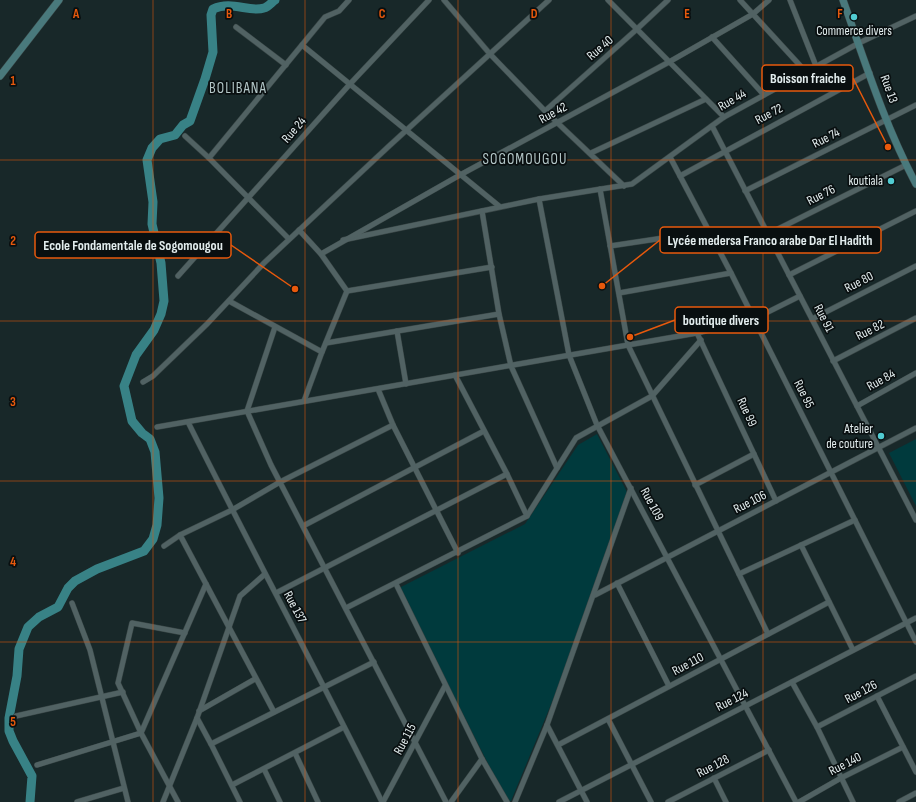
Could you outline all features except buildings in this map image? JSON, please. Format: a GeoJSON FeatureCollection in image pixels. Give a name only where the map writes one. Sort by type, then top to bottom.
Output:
{"type":"FeatureCollection","features":[{"type":"Feature","properties":{"kind":"street"},"geometry":{"type":"LineString","coordinates":[[0,76],[59,0]]}},
{"type":"Feature","properties":{"kind":"street"},"geometry":{"type":"LineString","coordinates":[[209,158],[325,17],[339,11],[349,0]]}},
{"type":"Feature","properties":{"kind":"street","name":"Rue 24"},"geometry":{"type":"LineString","coordinates":[[178,276],[350,84],[429,0]]}},
{"type":"Feature","properties":{"kind":"street"},"geometry":{"type":"LineString","coordinates":[[444,0],[490,54],[545,111],[591,153],[624,186]]}},
{"type":"Feature","properties":{"kind":"street"},"geometry":{"type":"LineString","coordinates":[[143,382],[153,376],[299,230],[549,0]]}},
{"type":"Feature","properties":{"kind":"street"},"geometry":{"type":"LineString","coordinates":[[608,0],[724,117]]}},
{"type":"Feature","properties":{"kind":"street","name":"Rue 40"},"geometry":{"type":"LineString","coordinates":[[545,111],[637,30],[668,0]]}},
{"type":"Feature","properties":{"kind":"street"},"geometry":{"type":"LineString","coordinates":[[740,0],[806,72]]}},
{"type":"Feature","properties":{"kind":"street","name":"Rue 42"},"geometry":{"type":"LineString","coordinates":[[321,254],[343,240],[460,175],[669,62],[753,14],[769,0]]}},
{"type":"Feature","properties":{"kind":"street"},"geometry":{"type":"LineString","coordinates":[[790,0],[816,66]]}},
{"type":"Feature","properties":{"kind":"street","name":"Rue 13"},"geometry":{"type":"LineString","coordinates":[[843,0],[887,119],[906,165],[916,184]]}},
{"type":"Feature","properties":{"kind":"street","name":"Rue 44"},"geometry":{"type":"LineString","coordinates":[[632,184],[724,117],[859,43],[916,16]]}},
{"type":"Feature","properties":{"kind":"street"},"geometry":{"type":"LineString","coordinates":[[236,27],[286,65]]}},
{"type":"Feature","properties":{"kind":"street"},"geometry":{"type":"LineString","coordinates":[[712,37],[764,95]]}},
{"type":"Feature","properties":{"kind":"street"},"geometry":{"type":"LineString","coordinates":[[302,46],[499,206]]}},
{"type":"Feature","properties":{"kind":"street","name":"Rue 72"},"geometry":{"type":"LineString","coordinates":[[680,176],[724,150],[870,73]]}},
{"type":"Feature","properties":{"kind":"street"},"geometry":{"type":"LineString","coordinates":[[591,153],[706,99]]}},
{"type":"Feature","properties":{"kind":"street","name":"Rue 74"},"geometry":{"type":"LineString","coordinates":[[745,191],[916,105]]}},
{"type":"Feature","properties":{"kind":"street","name":"Rue 91"},"geometry":{"type":"LineString","coordinates":[[712,126],[916,520]]}},
{"type":"Feature","properties":{"kind":"street"},"geometry":{"type":"LineString","coordinates":[[185,136],[290,239]]}},
{"type":"Feature","properties":{"kind":"street","name":"Rue 95"},"geometry":{"type":"LineString","coordinates":[[670,157],[710,231],[916,642]]}},
{"type":"Feature","properties":{"kind":"street","name":"Rue 76"},"geometry":{"type":"LineString","coordinates":[[768,234],[906,165]]}},
{"type":"Feature","properties":{"kind":"street","name":"Rue 42"},"geometry":{"type":"LineString","coordinates":[[343,240],[499,206],[632,184]]}},
{"type":"Feature","properties":{"kind":"street"},"geometry":{"type":"LineString","coordinates":[[600,189],[628,345],[768,634]]}},
{"type":"Feature","properties":{"kind":"street","name":"Rue 109"},"geometry":{"type":"LineString","coordinates":[[538,199],[569,355],[597,425],[797,802]]}},
{"type":"Feature","properties":{"kind":"street"},"geometry":{"type":"LineString","coordinates":[[482,210],[499,314],[510,366],[557,468]]}},
{"type":"Feature","properties":{"kind":"street"},"geometry":{"type":"LineString","coordinates":[[789,275],[916,211]]}},
{"type":"Feature","properties":{"kind":"street"},"geometry":{"type":"LineString","coordinates":[[299,230],[321,254],[347,291]]}},
{"type":"Feature","properties":{"kind":"street"},"geometry":{"type":"LineString","coordinates":[[610,246],[710,231]]}},
{"type":"Feature","properties":{"kind":"street","name":"Rue 80"},"geometry":{"type":"LineString","coordinates":[[812,319],[916,266]]}},
{"type":"Feature","properties":{"kind":"street"},"geometry":{"type":"LineString","coordinates":[[347,291],[492,267]]}},
{"type":"Feature","properties":{"kind":"street"},"geometry":{"type":"LineString","coordinates":[[619,293],[731,273]]}},
{"type":"Feature","properties":{"kind":"street"},"geometry":{"type":"LineString","coordinates":[[304,401],[347,291]]}},
{"type":"Feature","properties":{"kind":"street"},"geometry":{"type":"LineString","coordinates":[[157,427],[697,333],[754,319],[800,296]]}},
{"type":"Feature","properties":{"kind":"street"},"geometry":{"type":"LineString","coordinates":[[228,301],[322,352]]}},
{"type":"Feature","properties":{"kind":"street"},"geometry":{"type":"LineString","coordinates":[[326,343],[499,314]]}},
{"type":"Feature","properties":{"kind":"street","name":"Rue 82"},"geometry":{"type":"LineString","coordinates":[[833,361],[916,318]]}},
{"type":"Feature","properties":{"kind":"street"},"geometry":{"type":"LineString","coordinates":[[274,327],[247,411],[280,482],[446,802]]}},
{"type":"Feature","properties":{"kind":"street"},"geometry":{"type":"LineString","coordinates":[[397,331],[406,384]]}},
{"type":"Feature","properties":{"kind":"street","name":"Rue 99"},"geometry":{"type":"LineString","coordinates":[[697,333],[776,500]]}},
{"type":"Feature","properties":{"kind":"street"},"geometry":{"type":"LineString","coordinates":[[346,608],[458,553],[527,516],[576,438],[597,425],[652,396],[701,340]]}},
{"type":"Feature","properties":{"kind":"street","name":"Rue 84"},"geometry":{"type":"LineString","coordinates":[[857,406],[916,373]]}},
{"type":"Feature","properties":{"kind":"street"},"geometry":{"type":"LineString","coordinates":[[455,375],[507,474],[527,516]]}},
{"type":"Feature","properties":{"kind":"street"},"geometry":{"type":"LineString","coordinates":[[378,388],[393,425],[458,553]]}},
{"type":"Feature","properties":{"kind":"street","name":"Rue 137"},"geometry":{"type":"LineString","coordinates":[[188,422],[383,802]]}},
{"type":"Feature","properties":{"kind":"street"},"geometry":{"type":"LineString","coordinates":[[164,546],[180,535],[232,510],[280,482],[393,425]]}},
{"type":"Feature","properties":{"kind":"street","name":"Rue 106"},"geometry":{"type":"LineString","coordinates":[[594,595],[916,428]]}},
{"type":"Feature","properties":{"kind":"street"},"geometry":{"type":"LineString","coordinates":[[303,526],[484,431]]}},
{"type":"Feature","properties":{"kind":"street"},"geometry":{"type":"LineString","coordinates":[[695,485],[754,454]]}},
{"type":"Feature","properties":{"kind":"street"},"geometry":{"type":"LineString","coordinates":[[276,593],[507,474]]}},
{"type":"Feature","properties":{"kind":"street"},"geometry":{"type":"LineString","coordinates":[[515,802],[547,725],[631,488]]}},
{"type":"Feature","properties":{"kind":"street"},"geometry":{"type":"LineString","coordinates":[[739,574],[855,520]]}},
{"type":"Feature","properties":{"kind":"street"},"geometry":{"type":"LineString","coordinates":[[180,535],[228,628],[274,712]]}},
{"type":"Feature","properties":{"kind":"street"},"geometry":{"type":"LineString","coordinates":[[801,545],[853,650]]}},
{"type":"Feature","properties":{"kind":"street"},"geometry":{"type":"LineString","coordinates":[[163,802],[199,711],[240,596],[266,574]]}},
{"type":"Feature","properties":{"kind":"street"},"geometry":{"type":"LineString","coordinates":[[616,583],[669,686]]}},
{"type":"Feature","properties":{"kind":"street"},"geometry":{"type":"LineString","coordinates":[[37,765],[141,733],[206,584]]}},
{"type":"Feature","properties":{"kind":"street"},"geometry":{"type":"LineString","coordinates":[[396,584],[482,759],[507,802]]}},
{"type":"Feature","properties":{"kind":"street","name":"Rue 110"},"geometry":{"type":"LineString","coordinates":[[558,745],[829,602]]}},
{"type":"Feature","properties":{"kind":"street"},"geometry":{"type":"LineString","coordinates":[[72,603],[90,650],[128,802]]}},
{"type":"Feature","properties":{"kind":"street","name":"Rue 124"},"geometry":{"type":"LineString","coordinates":[[559,802],[916,618]]}},
{"type":"Feature","properties":{"kind":"street"},"geometry":{"type":"LineString","coordinates":[[178,802],[141,733],[118,683],[132,623],[184,633]]}},
{"type":"Feature","properties":{"kind":"street"},"geometry":{"type":"LineString","coordinates":[[211,744],[374,662]]}},
{"type":"Feature","properties":{"kind":"street","name":"Rue 126"},"geometry":{"type":"LineString","coordinates":[[817,727],[916,676]]}},
{"type":"Feature","properties":{"kind":"street"},"geometry":{"type":"LineString","coordinates":[[199,711],[255,678]]}},
{"type":"Feature","properties":{"kind":"street"},"geometry":{"type":"LineString","coordinates":[[792,682],[817,727],[840,778],[853,802]]}},
{"type":"Feature","properties":{"kind":"street","name":"Rue 115"},"geometry":{"type":"LineString","coordinates":[[383,802],[445,686]]}},
{"type":"Feature","properties":{"kind":"street"},"geometry":{"type":"LineString","coordinates":[[16,716],[122,692]]}},
{"type":"Feature","properties":{"kind":"street"},"geometry":{"type":"LineString","coordinates":[[877,696],[916,772]]}},
{"type":"Feature","properties":{"kind":"street"},"geometry":{"type":"LineString","coordinates":[[196,718],[211,744],[240,802]]}},
{"type":"Feature","properties":{"kind":"street"},"geometry":{"type":"LineString","coordinates":[[608,719],[651,802]]}},
{"type":"Feature","properties":{"kind":"street"},"geometry":{"type":"LineString","coordinates":[[547,725],[587,802]]}},
{"type":"Feature","properties":{"kind":"street"},"geometry":{"type":"LineString","coordinates":[[232,785],[344,727]]}},
{"type":"Feature","properties":{"kind":"street","name":"Rue 140"},"geometry":{"type":"LineString","coordinates":[[797,802],[840,778],[903,747]]}},
{"type":"Feature","properties":{"kind":"street","name":"Rue 128"},"geometry":{"type":"LineString","coordinates":[[668,802],[769,750]]}},
{"type":"Feature","properties":{"kind":"street"},"geometry":{"type":"LineString","coordinates":[[295,753],[318,802]]}},
{"type":"Feature","properties":{"kind":"street"},"geometry":{"type":"LineString","coordinates":[[451,802],[482,759]]}},
{"type":"Feature","properties":{"kind":"street"},"geometry":{"type":"LineString","coordinates":[[264,769],[280,802]]}},
{"type":"Feature","properties":{"kind":"street"},"geometry":{"type":"LineString","coordinates":[[714,778],[726,802]]}},
{"type":"Feature","properties":{"kind":"street"},"geometry":{"type":"LineString","coordinates":[[77,802],[124,788]]}},
{"type":"Feature","properties":{"kind":"street"},"geometry":{"type":"LineString","coordinates":[[899,802],[916,793]]}},
{"type":"Feature","properties":{"kind":"shaded area"},"geometry":{"type":"Polygon","coordinates":[[[597,434],[627,492],[567,666],[511,801],[507,801],[399,588],[525,524],[578,445],[597,434]]]}},
{"type":"Feature","properties":{"kind":"shaded area"},"geometry":{"type":"Polygon","coordinates":[[[916,439],[916,506],[889,453],[916,439]]]}},
{"type":"Feature","properties":{"kind":"waterway"},"geometry":{"type":"LineString","coordinates":[[30,802],[32,776],[9,731],[9,718],[17,676],[19,649],[28,627],[39,617],[58,607],[68,588],[75,581],[97,569],[144,551],[153,539],[157,525],[159,498],[155,452],[150,439],[142,433],[132,421],[124,386],[136,355],[154,330],[161,314],[164,301],[161,263],[152,224],[153,202],[147,160],[152,148],[160,139],[175,135],[183,125],[190,121],[213,52],[211,15],[213,9],[227,6],[258,9],[268,6],[275,0]]}},
{"type":"Feature","properties":{"kind":"place","name":"Commerce divers"},"geometry":{"type":"Point","coordinates":[854,17]}},
{"type":"Feature","properties":{"kind":"place","name":"Boisson fraiche"},"geometry":{"type":"Point","coordinates":[888,147]}},
{"type":"Feature","properties":{"kind":"place","name":"koutiala"},"geometry":{"type":"Point","coordinates":[891,181]}},
{"type":"Feature","properties":{"kind":"place","name":"Lycée medersa Franco arabe Dar El Hadith"},"geometry":{"type":"Point","coordinates":[602,286]}},
{"type":"Feature","properties":{"kind":"place","name":"Ecole Fondamentale de Sogomougou"},"geometry":{"type":"Point","coordinates":[295,289]}},
{"type":"Feature","properties":{"kind":"place","name":"boutique divers"},"geometry":{"type":"Point","coordinates":[630,337]}},
{"type":"Feature","properties":{"kind":"place","name":"Atelier de couture"},"geometry":{"type":"Point","coordinates":[881,436]}},
{"type":"Feature","properties":{"kind":"district","name":"BOLIBANA"},"geometry":{"type":"Point","coordinates":[238,88]}},
{"type":"Feature","properties":{"kind":"district","name":"SOGOMOUGOU"},"geometry":{"type":"Point","coordinates":[525,159]}}]}
